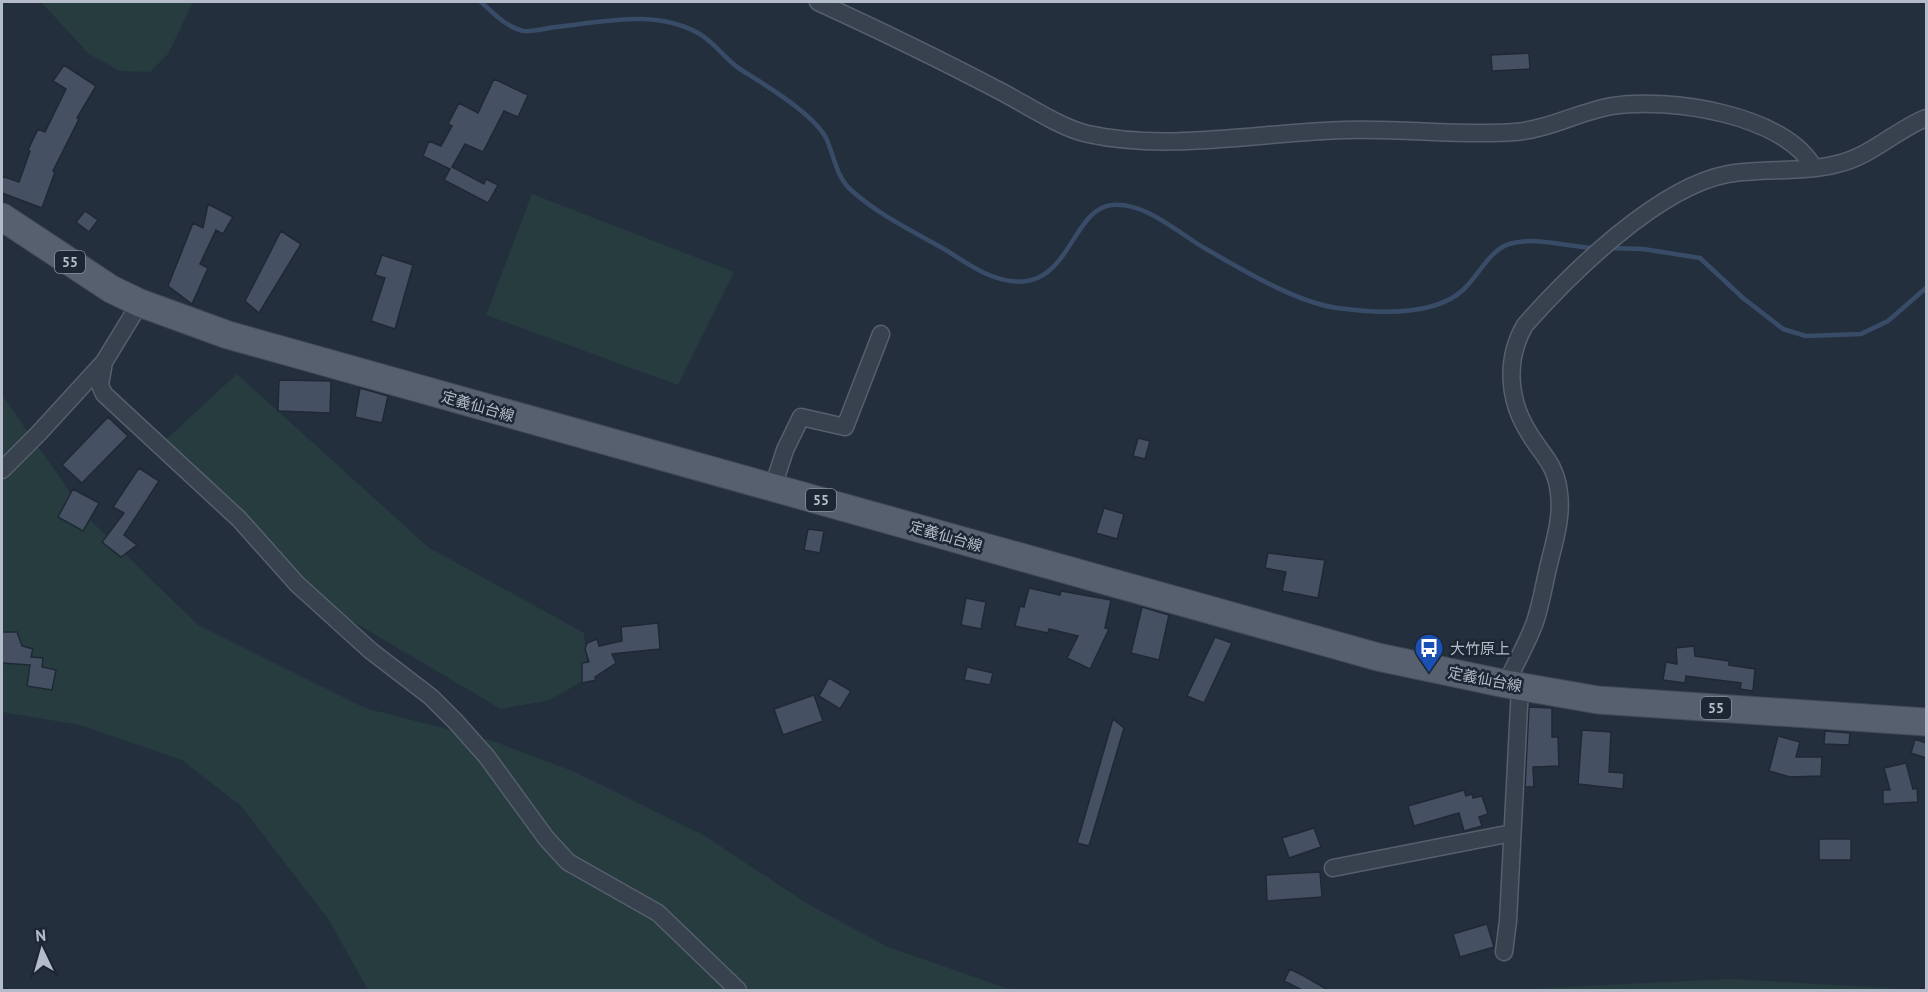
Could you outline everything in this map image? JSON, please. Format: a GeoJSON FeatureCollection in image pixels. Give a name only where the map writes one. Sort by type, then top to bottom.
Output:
{"type":"FeatureCollection","features":[{"type":"Feature","properties":{"kind":"main road","name":"定義仙台線"},"geometry":{"type":"LineString","coordinates":[[2,217],[111,289],[140,303],[228,335],[1378,657],[1513,686],[1598,699],[1926,722]]}},
{"type":"Feature","properties":{"kind":"street"},"geometry":{"type":"LineString","coordinates":[[818,2],[918,49],[1085,134],[1122,140],[1182,140],[1346,130],[1497,133],[1542,128],[1611,106],[1661,102],[1713,110],[1743,119],[1791,142],[1807,154],[1814,168]]}},
{"type":"Feature","properties":{"kind":"street"},"geometry":{"type":"LineString","coordinates":[[1504,952],[1512,833],[1513,686],[1534,623],[1560,508],[1555,476],[1547,455],[1529,434],[1517,405],[1511,360],[1516,340],[1525,326],[1595,256],[1649,210],[1702,182],[1727,175],[1839,164],[1857,157],[1926,118]]}},
{"type":"Feature","properties":{"kind":"street"},"geometry":{"type":"LineString","coordinates":[[2,470],[104,362],[140,303]]}},
{"type":"Feature","properties":{"kind":"street"},"geometry":{"type":"LineString","coordinates":[[773,487],[785,450],[801,417],[845,427],[881,334]]}},
{"type":"Feature","properties":{"kind":"street"},"geometry":{"type":"LineString","coordinates":[[104,362],[100,385],[104,394],[239,519],[304,591],[371,651],[431,697],[456,722],[487,757],[546,838],[568,862],[658,913],[738,990]]}},
{"type":"Feature","properties":{"kind":"street"},"geometry":{"type":"LineString","coordinates":[[1333,868],[1512,833]]}},
{"type":"Feature","properties":{"kind":"green space"},"geometry":{"type":"Polygon","coordinates":[[[41,2],[193,2],[168,54],[150,72],[120,71],[89,54],[41,2]]]}},
{"type":"Feature","properties":{"kind":"green space"},"geometry":{"type":"Polygon","coordinates":[[[532,194],[734,272],[678,385],[486,315],[532,194]]]}},
{"type":"Feature","properties":{"kind":"green space"},"geometry":{"type":"Polygon","coordinates":[[[237,374],[428,547],[584,633],[588,678],[550,700],[501,709],[342,615],[161,444],[237,374]]]}},
{"type":"Feature","properties":{"kind":"green space"},"geometry":{"type":"Polygon","coordinates":[[[2,395],[88,518],[198,625],[365,708],[493,741],[575,772],[705,836],[806,903],[888,947],[1006,988],[1036,990],[368,990],[329,920],[241,806],[182,760],[80,725],[2,712],[2,395]]]}},
{"type":"Feature","properties":{"kind":"green space"},"geometry":{"type":"Polygon","coordinates":[[[1730,979],[1924,990],[1515,990],[1545,988],[1730,979]]]}},
{"type":"Feature","properties":{"kind":"building"},"geometry":{"type":"Polygon","coordinates":[[[1529,53],[1530,69],[1492,71],[1491,55],[1529,53]]]}},
{"type":"Feature","properties":{"kind":"building"},"geometry":{"type":"Polygon","coordinates":[[[64,65],[96,86],[77,118],[79,119],[53,171],[55,172],[42,208],[2,193],[2,176],[19,182],[30,151],[28,150],[38,129],[45,132],[66,89],[53,81],[64,65]]]}},
{"type":"Feature","properties":{"kind":"building"},"geometry":{"type":"Polygon","coordinates":[[[494,79],[528,95],[518,117],[504,111],[483,152],[465,144],[452,167],[484,184],[486,179],[498,185],[488,203],[444,180],[450,169],[423,156],[429,141],[441,146],[452,126],[448,124],[459,103],[478,113],[494,79]]]}},
{"type":"Feature","properties":{"kind":"building"},"geometry":{"type":"Polygon","coordinates":[[[208,204],[233,217],[223,234],[216,230],[200,264],[208,268],[192,304],[168,286],[193,223],[203,228],[208,204]]]}},
{"type":"Feature","properties":{"kind":"building"},"geometry":{"type":"Polygon","coordinates":[[[85,211],[98,220],[89,232],[76,222],[85,211]]]}},
{"type":"Feature","properties":{"kind":"building"},"geometry":{"type":"Polygon","coordinates":[[[281,231],[301,244],[259,313],[245,301],[281,231]]]}},
{"type":"Feature","properties":{"kind":"building"},"geometry":{"type":"Polygon","coordinates":[[[382,255],[413,265],[395,329],[371,321],[385,278],[375,275],[382,255]]]}},
{"type":"Feature","properties":{"kind":"building"},"geometry":{"type":"Polygon","coordinates":[[[279,380],[331,381],[330,413],[278,411],[279,380]]]}},
{"type":"Feature","properties":{"kind":"building"},"geometry":{"type":"Polygon","coordinates":[[[360,388],[388,396],[382,423],[355,417],[360,388]]]}},
{"type":"Feature","properties":{"kind":"building"},"geometry":{"type":"Polygon","coordinates":[[[108,417],[128,436],[82,483],[62,465],[108,417]]]}},
{"type":"Feature","properties":{"kind":"building"},"geometry":{"type":"Polygon","coordinates":[[[1138,438],[1150,441],[1145,459],[1133,456],[1138,438]]]}},
{"type":"Feature","properties":{"kind":"building"},"geometry":{"type":"Polygon","coordinates":[[[139,468],[159,481],[124,535],[137,545],[121,557],[102,542],[124,513],[113,507],[139,468]]]}},
{"type":"Feature","properties":{"kind":"building"},"geometry":{"type":"Polygon","coordinates":[[[73,489],[99,503],[83,531],[58,517],[73,489]]]}},
{"type":"Feature","properties":{"kind":"building"},"geometry":{"type":"Polygon","coordinates":[[[1104,508],[1124,514],[1117,539],[1096,533],[1104,508]]]}},
{"type":"Feature","properties":{"kind":"building"},"geometry":{"type":"Polygon","coordinates":[[[808,529],[824,531],[820,553],[804,550],[808,529]]]}},
{"type":"Feature","properties":{"kind":"building"},"geometry":{"type":"Polygon","coordinates":[[[1268,553],[1325,560],[1318,598],[1282,591],[1286,572],[1265,568],[1268,553]]]}},
{"type":"Feature","properties":{"kind":"building"},"geometry":{"type":"Polygon","coordinates":[[[1029,588],[1060,595],[1061,591],[1111,600],[1105,628],[1109,629],[1090,669],[1067,658],[1078,636],[1049,629],[1048,633],[1015,626],[1020,606],[1024,607],[1029,588]]]}},
{"type":"Feature","properties":{"kind":"building"},"geometry":{"type":"Polygon","coordinates":[[[966,598],[986,602],[981,629],[961,625],[966,598]]]}},
{"type":"Feature","properties":{"kind":"building"},"geometry":{"type":"Polygon","coordinates":[[[1142,607],[1169,615],[1159,660],[1131,653],[1142,607]]]}},
{"type":"Feature","properties":{"kind":"building"},"geometry":{"type":"Polygon","coordinates":[[[658,623],[660,649],[612,654],[616,663],[595,677],[596,680],[582,683],[582,663],[589,662],[585,649],[587,643],[597,639],[599,646],[622,641],[621,627],[658,623]]]}},
{"type":"Feature","properties":{"kind":"building"},"geometry":{"type":"Polygon","coordinates":[[[2,632],[17,632],[22,646],[33,649],[31,657],[43,658],[42,667],[56,670],[52,690],[27,686],[30,665],[2,663],[2,632]]]}},
{"type":"Feature","properties":{"kind":"building"},"geometry":{"type":"Polygon","coordinates":[[[1215,637],[1232,643],[1204,703],[1187,696],[1215,637]]]}},
{"type":"Feature","properties":{"kind":"building"},"geometry":{"type":"Polygon","coordinates":[[[1694,646],[1695,656],[1729,661],[1729,665],[1755,669],[1753,691],[1740,689],[1741,683],[1686,676],[1685,683],[1663,680],[1666,662],[1677,664],[1676,648],[1694,646]]]}},
{"type":"Feature","properties":{"kind":"building"},"geometry":{"type":"Polygon","coordinates":[[[967,667],[993,673],[990,685],[964,680],[967,667]]]}},
{"type":"Feature","properties":{"kind":"building"},"geometry":{"type":"Polygon","coordinates":[[[829,678],[851,691],[840,709],[819,696],[829,678]]]}},
{"type":"Feature","properties":{"kind":"building"},"geometry":{"type":"Polygon","coordinates":[[[814,695],[823,721],[783,735],[774,709],[814,695]]]}},
{"type":"Feature","properties":{"kind":"building"},"geometry":{"type":"Polygon","coordinates":[[[1529,707],[1552,708],[1552,737],[1558,737],[1559,766],[1533,767],[1534,787],[1525,787],[1529,707]]]}},
{"type":"Feature","properties":{"kind":"building"},"geometry":{"type":"Polygon","coordinates":[[[1113,719],[1124,728],[1089,846],[1077,843],[1113,719]]]}},
{"type":"Feature","properties":{"kind":"building"},"geometry":{"type":"Polygon","coordinates":[[[1582,730],[1611,732],[1609,772],[1624,773],[1623,789],[1578,784],[1582,730]]]}},
{"type":"Feature","properties":{"kind":"building"},"geometry":{"type":"Polygon","coordinates":[[[1825,731],[1850,733],[1849,745],[1824,744],[1825,731]]]}},
{"type":"Feature","properties":{"kind":"building"},"geometry":{"type":"Polygon","coordinates":[[[1778,736],[1800,742],[1796,757],[1822,757],[1821,776],[1790,777],[1769,771],[1778,736]]]}},
{"type":"Feature","properties":{"kind":"building"},"geometry":{"type":"Polygon","coordinates":[[[1915,739],[1926,743],[1926,758],[1911,753],[1915,739]]]}},
{"type":"Feature","properties":{"kind":"building"},"geometry":{"type":"Polygon","coordinates":[[[1906,763],[1913,789],[1917,788],[1918,802],[1883,804],[1883,790],[1890,790],[1884,768],[1906,763]]]}},
{"type":"Feature","properties":{"kind":"building"},"geometry":{"type":"Polygon","coordinates":[[[1464,790],[1466,796],[1472,794],[1473,798],[1482,796],[1488,814],[1479,817],[1482,826],[1464,831],[1459,813],[1414,826],[1408,806],[1464,790]]]}},
{"type":"Feature","properties":{"kind":"building"},"geometry":{"type":"Polygon","coordinates":[[[1314,828],[1321,847],[1289,858],[1282,838],[1314,828]]]}},
{"type":"Feature","properties":{"kind":"building"},"geometry":{"type":"Polygon","coordinates":[[[1819,839],[1851,839],[1851,860],[1819,860],[1819,839]]]}},
{"type":"Feature","properties":{"kind":"building"},"geometry":{"type":"Polygon","coordinates":[[[1320,872],[1322,897],[1267,901],[1266,875],[1320,872]]]}},
{"type":"Feature","properties":{"kind":"building"},"geometry":{"type":"Polygon","coordinates":[[[1487,924],[1494,947],[1460,957],[1453,934],[1487,924]]]}},
{"type":"Feature","properties":{"kind":"building"},"geometry":{"type":"Polygon","coordinates":[[[1290,969],[1328,990],[1302,990],[1284,981],[1290,969]]]}},
{"type":"Feature","properties":{"kind":"waterway"},"geometry":{"type":"LineString","coordinates":[[481,2],[506,23],[524,31],[610,20],[647,19],[664,21],[698,33],[710,41],[737,67],[787,100],[818,127],[825,136],[841,177],[860,198],[895,222],[978,270],[1016,282],[1036,279],[1052,268],[1085,222],[1097,211],[1112,205],[1125,205],[1149,213],[1206,249],[1287,292],[1321,305],[1352,310],[1403,311],[1420,309],[1451,299],[1469,284],[1496,252],[1509,244],[1540,241],[1594,248]]}},
{"type":"Feature","properties":{"kind":"waterway"},"geometry":{"type":"LineString","coordinates":[[1609,248],[1643,249],[1700,258],[1743,298],[1783,329],[1806,336],[1861,334],[1888,321],[1926,288]]}},
{"type":"Feature","properties":{"kind":"place","name":"大竹原上"},"geometry":{"type":"Point","coordinates":[1429,674]}}]}
